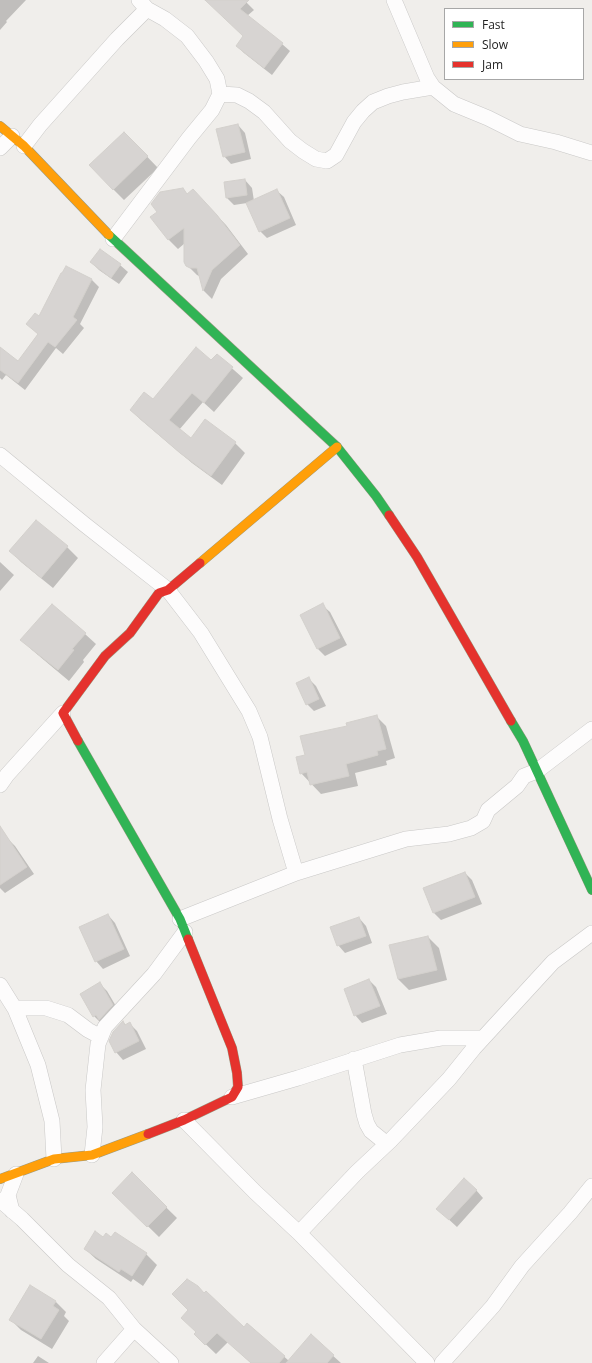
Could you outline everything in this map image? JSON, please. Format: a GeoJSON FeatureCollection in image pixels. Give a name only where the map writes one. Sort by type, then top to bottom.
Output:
{"type":"FeatureCollection","features":[{"type":"Feature","properties":{"kind":"street"},"geometry":{"type":"LineString","coordinates":[[394,0],[426,78],[433,87],[454,104],[488,118],[520,134],[556,142],[592,153]]}},
{"type":"Feature","properties":{"kind":"street"},"geometry":{"type":"LineString","coordinates":[[24,146],[45,119],[117,39],[143,4],[187,36],[206,61],[217,79],[220,94],[212,110],[113,239]]}},
{"type":"Feature","properties":{"kind":"street"},"geometry":{"type":"LineString","coordinates":[[220,94],[237,95],[249,101],[264,112],[290,141],[303,151],[316,159],[327,161],[336,155],[354,122],[373,102],[388,96],[433,87]]}},
{"type":"Feature","properties":{"kind":"street"},"geometry":{"type":"LineString","coordinates":[[0,126],[24,146],[113,239],[217,333],[337,447],[376,496],[417,557],[448,608],[520,734],[592,890]]}},
{"type":"Feature","properties":{"kind":"street"},"geometry":{"type":"LineString","coordinates":[[0,148],[12,136]]}},
{"type":"Feature","properties":{"kind":"street"},"geometry":{"type":"LineString","coordinates":[[2,776],[63,713],[105,656],[130,633],[159,593],[168,590],[337,447]]}},
{"type":"Feature","properties":{"kind":"street"},"geometry":{"type":"LineString","coordinates":[[3,463],[168,590],[201,633],[249,711],[260,737],[280,819],[296,873]]}},
{"type":"Feature","properties":{"kind":"street"},"geometry":{"type":"LineString","coordinates":[[63,713],[89,762],[134,836],[182,926],[232,1048],[238,1087],[232,1097]]}},
{"type":"Feature","properties":{"kind":"street"},"geometry":{"type":"LineString","coordinates":[[92,1155],[95,1127],[93,1090],[98,1044],[105,1027],[154,974],[182,926],[296,873],[406,839],[449,834],[470,828],[483,821],[488,810],[517,786],[524,776],[537,771],[592,729]]}},
{"type":"Feature","properties":{"kind":"street"},"geometry":{"type":"LineString","coordinates":[[299,1233],[449,1079],[483,1038],[553,962],[592,933]]}},
{"type":"Feature","properties":{"kind":"street"},"geometry":{"type":"LineString","coordinates":[[0,984],[15,1009],[38,1065],[52,1121],[54,1159]]}},
{"type":"Feature","properties":{"kind":"street"},"geometry":{"type":"LineString","coordinates":[[15,1009],[46,1008],[68,1015],[88,1030],[101,1037]]}},
{"type":"Feature","properties":{"kind":"street"},"geometry":{"type":"LineString","coordinates":[[0,1179],[54,1159],[92,1155],[184,1120],[232,1097],[298,1078],[400,1045],[442,1038],[483,1038]]}},
{"type":"Feature","properties":{"kind":"street"},"geometry":{"type":"LineString","coordinates":[[354,1059],[367,1124],[371,1131],[387,1144]]}},
{"type":"Feature","properties":{"kind":"street"},"geometry":{"type":"LineString","coordinates":[[184,1120],[255,1192],[299,1233],[427,1363]]}},
{"type":"Feature","properties":{"kind":"street"},"geometry":{"type":"LineString","coordinates":[[12,1211],[8,1195],[16,1174]]}},
{"type":"Feature","properties":{"kind":"street"},"geometry":{"type":"LineString","coordinates":[[442,1363],[493,1306],[522,1266],[570,1214],[592,1186]]}},
{"type":"Feature","properties":{"kind":"street"},"geometry":{"type":"LineString","coordinates":[[0,1200],[68,1265],[109,1298],[134,1329],[170,1363]]}},
{"type":"Feature","properties":{"kind":"street"},"geometry":{"type":"LineString","coordinates":[[104,1363],[134,1329]]}},
{"type":"Feature","properties":{"kind":"building"},"geometry":{"type":"Polygon","coordinates":[[[205,0],[249,0],[240,9],[283,43],[264,68],[236,46],[243,36],[205,0]]]}},
{"type":"Feature","properties":{"kind":"building"},"geometry":{"type":"Polygon","coordinates":[[[238,124],[245,152],[223,157],[216,129],[238,124]]]}},
{"type":"Feature","properties":{"kind":"building"},"geometry":{"type":"Polygon","coordinates":[[[124,132],[148,156],[113,190],[89,165],[124,132]]]}},
{"type":"Feature","properties":{"kind":"building"},"geometry":{"type":"Polygon","coordinates":[[[245,179],[247,195],[226,198],[224,182],[245,179]]]}},
{"type":"Feature","properties":{"kind":"building"},"geometry":{"type":"Polygon","coordinates":[[[183,188],[187,194],[193,189],[217,215],[240,245],[212,270],[203,291],[197,268],[190,268],[186,266],[184,262],[184,228],[168,240],[150,217],[157,212],[151,204],[160,192],[183,188]]]}},
{"type":"Feature","properties":{"kind":"building"},"geometry":{"type":"Polygon","coordinates":[[[277,189],[290,218],[259,232],[246,203],[277,189]]]}},
{"type":"Feature","properties":{"kind":"building"},"geometry":{"type":"Polygon","coordinates":[[[100,249],[121,264],[111,278],[90,262],[100,249]]]}},
{"type":"Feature","properties":{"kind":"building"},"geometry":{"type":"Polygon","coordinates":[[[66,266],[92,279],[73,317],[77,320],[55,347],[48,342],[18,383],[0,370],[0,347],[18,361],[38,334],[26,324],[35,313],[39,316],[66,266]]]}},
{"type":"Feature","properties":{"kind":"building"},"geometry":{"type":"Polygon","coordinates":[[[196,347],[211,360],[217,354],[233,367],[204,403],[192,393],[169,420],[191,438],[205,419],[236,442],[211,476],[180,453],[130,410],[144,392],[153,399],[196,347]]]}},
{"type":"Feature","properties":{"kind":"building"},"geometry":{"type":"Polygon","coordinates":[[[36,520],[68,546],[41,578],[9,551],[36,520]]]}},
{"type":"Feature","properties":{"kind":"building"},"geometry":{"type":"Polygon","coordinates":[[[323,603],[340,638],[317,649],[300,615],[323,603]]]}},
{"type":"Feature","properties":{"kind":"building"},"geometry":{"type":"Polygon","coordinates":[[[52,604],[86,633],[72,649],[74,650],[58,670],[20,640],[52,604]]]}},
{"type":"Feature","properties":{"kind":"building"},"geometry":{"type":"Polygon","coordinates":[[[309,677],[319,699],[306,705],[296,683],[309,677]]]}},
{"type":"Feature","properties":{"kind":"building"},"geometry":{"type":"Polygon","coordinates":[[[377,715],[386,749],[377,751],[378,755],[346,764],[349,776],[310,785],[307,772],[300,774],[296,757],[305,755],[300,736],[347,726],[346,723],[377,715]]]}},
{"type":"Feature","properties":{"kind":"building"},"geometry":{"type":"Polygon","coordinates":[[[0,826],[27,867],[0,885],[0,826]]]}},
{"type":"Feature","properties":{"kind":"building"},"geometry":{"type":"Polygon","coordinates":[[[465,872],[475,897],[433,913],[423,888],[465,872]]]}},
{"type":"Feature","properties":{"kind":"building"},"geometry":{"type":"Polygon","coordinates":[[[108,914],[124,949],[95,962],[79,927],[108,914]]]}},
{"type":"Feature","properties":{"kind":"building"},"geometry":{"type":"Polygon","coordinates":[[[359,917],[366,936],[337,946],[330,927],[359,917]]]}},
{"type":"Feature","properties":{"kind":"building"},"geometry":{"type":"Polygon","coordinates":[[[428,936],[437,970],[398,979],[389,945],[428,936]]]}},
{"type":"Feature","properties":{"kind":"building"},"geometry":{"type":"Polygon","coordinates":[[[369,979],[380,1006],[354,1016],[344,989],[369,979]]]}},
{"type":"Feature","properties":{"kind":"building"},"geometry":{"type":"Polygon","coordinates":[[[100,982],[113,1005],[99,1020],[96,1015],[93,1017],[80,994],[100,982]]]}},
{"type":"Feature","properties":{"kind":"building"},"geometry":{"type":"Polygon","coordinates":[[[123,1021],[125,1025],[130,1022],[139,1041],[115,1053],[109,1041],[113,1032],[123,1021]]]}},
{"type":"Feature","properties":{"kind":"building"},"geometry":{"type":"Polygon","coordinates":[[[132,1172],[167,1207],[147,1227],[112,1193],[132,1172]]]}},
{"type":"Feature","properties":{"kind":"building"},"geometry":{"type":"Polygon","coordinates":[[[464,1178],[477,1190],[449,1220],[436,1209],[464,1178]]]}},
{"type":"Feature","properties":{"kind":"building"},"geometry":{"type":"Polygon","coordinates":[[[95,1231],[103,1237],[106,1233],[111,1237],[115,1232],[147,1253],[132,1276],[121,1269],[119,1272],[84,1249],[95,1231]]]}},
{"type":"Feature","properties":{"kind":"building"},"geometry":{"type":"Polygon","coordinates":[[[187,1279],[198,1286],[204,1293],[206,1291],[244,1327],[247,1323],[285,1356],[279,1363],[251,1363],[217,1333],[205,1345],[194,1334],[196,1332],[181,1318],[188,1310],[172,1294],[187,1279]]]}},
{"type":"Feature","properties":{"kind":"building"},"geometry":{"type":"Polygon","coordinates":[[[30,1285],[56,1301],[53,1306],[59,1310],[41,1339],[9,1320],[30,1285]]]}},
{"type":"Feature","properties":{"kind":"building"},"geometry":{"type":"Polygon","coordinates":[[[311,1334],[334,1355],[327,1363],[286,1363],[311,1334]]]}},
{"type":"Feature","properties":{"kind":"traffic: fast"},"geometry":{"type":"LineString","coordinates":[[109,235],[337,447],[376,496],[389,515]]}},
{"type":"Feature","properties":{"kind":"traffic: fast"},"geometry":{"type":"LineString","coordinates":[[511,721],[523,741],[592,890]]}},
{"type":"Feature","properties":{"kind":"traffic: fast"},"geometry":{"type":"LineString","coordinates":[[78,741],[180,919],[188,939]]}},
{"type":"Feature","properties":{"kind":"traffic: slow"},"geometry":{"type":"LineString","coordinates":[[0,126],[24,146],[109,235]]}},
{"type":"Feature","properties":{"kind":"traffic: slow"},"geometry":{"type":"LineString","coordinates":[[200,563],[337,447]]}},
{"type":"Feature","properties":{"kind":"traffic: slow"},"geometry":{"type":"LineString","coordinates":[[0,1179],[54,1159],[92,1155],[148,1134]]}},
{"type":"Feature","properties":{"kind":"traffic: jam"},"geometry":{"type":"LineString","coordinates":[[389,515],[417,557],[511,721]]}},
{"type":"Feature","properties":{"kind":"traffic: jam"},"geometry":{"type":"LineString","coordinates":[[78,741],[63,713],[105,656],[130,633],[159,593],[168,590],[200,563]]}},
{"type":"Feature","properties":{"kind":"traffic: jam"},"geometry":{"type":"LineString","coordinates":[[148,1134],[184,1120],[232,1097],[238,1087],[232,1048],[188,939]]}}]}
